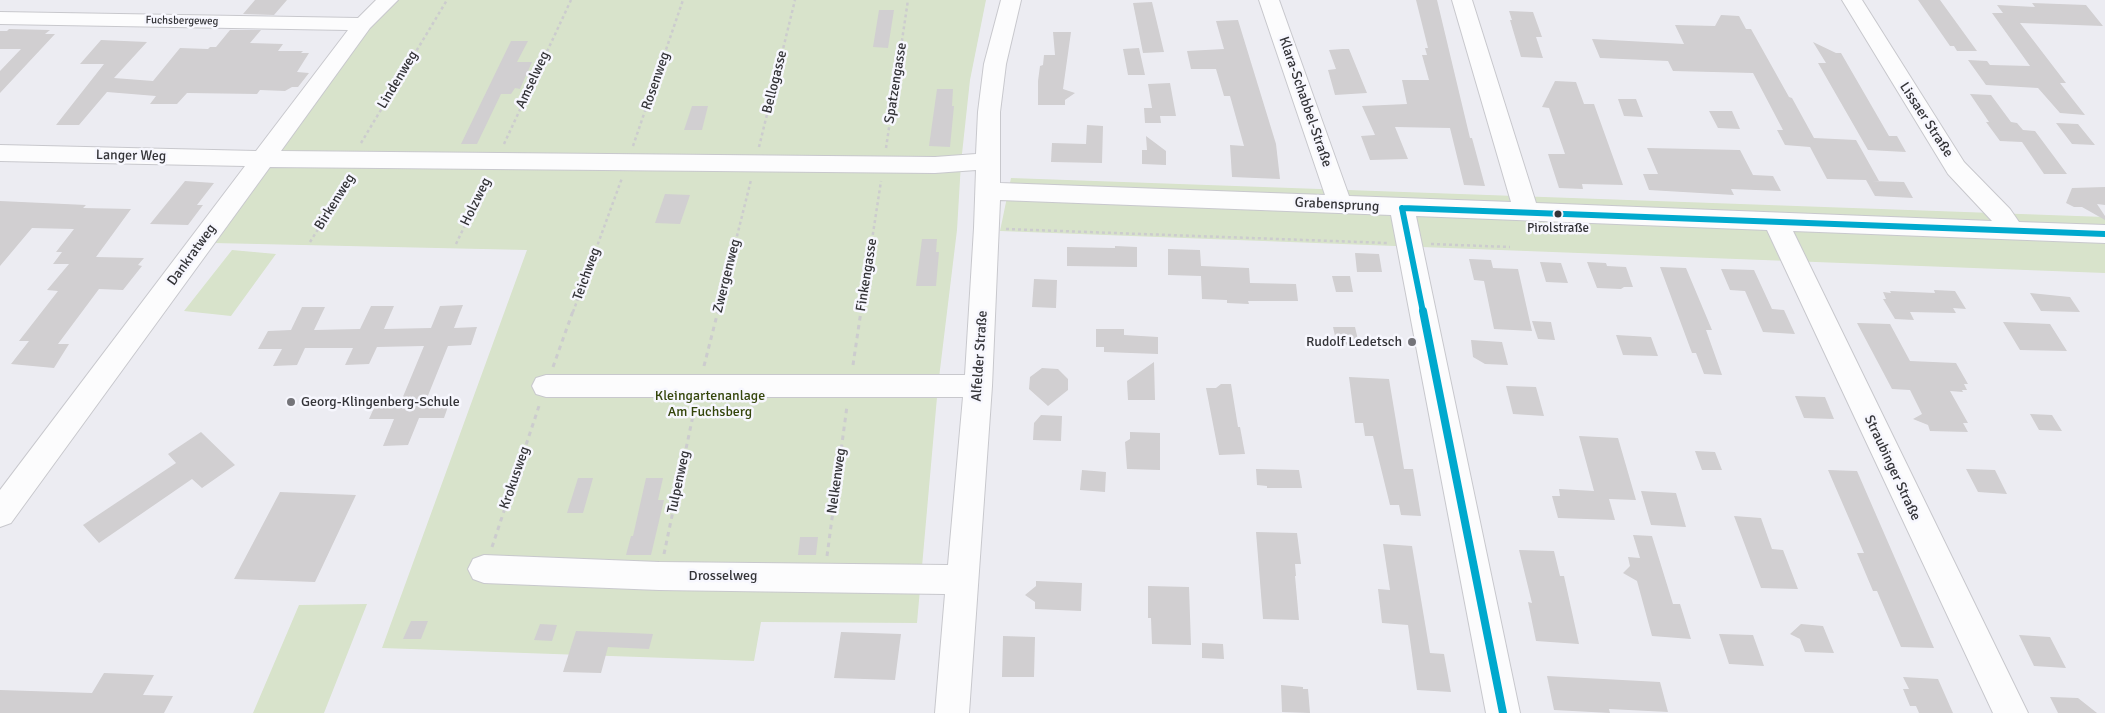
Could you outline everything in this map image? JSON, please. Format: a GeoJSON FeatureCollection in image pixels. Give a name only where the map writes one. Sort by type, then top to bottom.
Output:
{"type":"FeatureCollection","features":[{"type":"Feature","properties":{"kind":"street","name":"Dankratweg"},"geometry":{"type":"LineString","coordinates":[[0,514],[363,24],[388,0]]}},
{"type":"Feature","properties":{"kind":"street","name":"Alfelder Straße"},"geometry":{"type":"LineString","coordinates":[[952,713],[978,386],[987,228],[989,112],[996,64],[1011,0]]}},
{"type":"Feature","properties":{"kind":"street","name":"Klara-Schabbel-Straße"},"geometry":{"type":"LineString","coordinates":[[1269,0],[1336,190],[1338,205]]}},
{"type":"Feature","properties":{"kind":"street"},"geometry":{"type":"LineString","coordinates":[[1462,0],[1526,212]]}},
{"type":"Feature","properties":{"kind":"street","name":"Lissaer Straße"},"geometry":{"type":"LineString","coordinates":[[1852,0],[1956,168],[2001,215],[2012,231]]}},
{"type":"Feature","properties":{"kind":"street","name":"Fuchsbergeweg"},"geometry":{"type":"LineString","coordinates":[[0,18],[363,24]]}},
{"type":"Feature","properties":{"kind":"street","name":"Langer Weg"},"geometry":{"type":"LineString","coordinates":[[0,153],[355,161],[934,165],[988,161]]}},
{"type":"Feature","properties":{"kind":"street","name":"Grabensprung"},"geometry":{"type":"LineString","coordinates":[[988,191],[2105,234]]}},
{"type":"Feature","properties":{"kind":"street"},"geometry":{"type":"LineString","coordinates":[[1402,208],[1502,713]]}},
{"type":"Feature","properties":{"kind":"street","name":"Straubinger Straße"},"geometry":{"type":"LineString","coordinates":[[1776,222],[1936,560],[2011,713]]}},
{"type":"Feature","properties":{"kind":"street"},"geometry":{"type":"LineString","coordinates":[[546,386],[699,388],[850,385],[978,386]]}},
{"type":"Feature","properties":{"kind":"street","name":"Drosselweg"},"geometry":{"type":"LineString","coordinates":[[484,569],[660,576],[824,576],[962,580]]}},
{"type":"Feature","properties":{"kind":"path","name":"Lindenweg"},"geometry":{"type":"LineString","coordinates":[[355,161],[447,0]]}},
{"type":"Feature","properties":{"kind":"path","name":"Amselweg"},"geometry":{"type":"LineString","coordinates":[[496,161],[571,0]]}},
{"type":"Feature","properties":{"kind":"path","name":"Rosenweg"},"geometry":{"type":"LineString","coordinates":[[628,162],[683,0]]}},
{"type":"Feature","properties":{"kind":"path","name":"Bellogasse"},"geometry":{"type":"LineString","coordinates":[[755,164],[795,0]]}},
{"type":"Feature","properties":{"kind":"path","name":"Spatzengasse"},"geometry":{"type":"LineString","coordinates":[[884,165],[908,0]]}},
{"type":"Feature","properties":{"kind":"path","name":"Birkenweg"},"geometry":{"type":"LineString","coordinates":[[310,242],[355,161]]}},
{"type":"Feature","properties":{"kind":"path","name":"Holzweg"},"geometry":{"type":"LineString","coordinates":[[456,244],[496,161]]}},
{"type":"Feature","properties":{"kind":"path","name":"Teichweg"},"geometry":{"type":"LineString","coordinates":[[546,386],[628,162]]}},
{"type":"Feature","properties":{"kind":"path","name":"Zwergenweg"},"geometry":{"type":"LineString","coordinates":[[699,388],[755,164]]}},
{"type":"Feature","properties":{"kind":"path","name":"Finkengasse"},"geometry":{"type":"LineString","coordinates":[[850,385],[884,165]]}},
{"type":"Feature","properties":{"kind":"path"},"geometry":{"type":"LineString","coordinates":[[987,228],[1510,247]]}},
{"type":"Feature","properties":{"kind":"path","name":"Nelkenweg"},"geometry":{"type":"LineString","coordinates":[[824,576],[850,385]]}},
{"type":"Feature","properties":{"kind":"path","name":"Krokusweg"},"geometry":{"type":"LineString","coordinates":[[484,569],[546,386]]}},
{"type":"Feature","properties":{"kind":"path","name":"Tulpenweg"},"geometry":{"type":"LineString","coordinates":[[660,576],[699,388]]}},
{"type":"Feature","properties":{"kind":"green space","name":"Kleingartenanlage Am Fuchsberg"},"geometry":{"type":"Polygon","coordinates":[[[397,0],[986,0],[970,80],[961,163],[957,230],[938,386],[917,623],[761,622],[754,661],[382,648],[527,250],[213,243],[368,29],[397,0]]]}},
{"type":"Feature","properties":{"kind":"green space"},"geometry":{"type":"Polygon","coordinates":[[[1011,178],[2105,217],[2105,273],[1000,231],[1011,178]]]}},
{"type":"Feature","properties":{"kind":"green space"},"geometry":{"type":"Polygon","coordinates":[[[232,250],[276,254],[231,316],[184,311],[232,250]]]}},
{"type":"Feature","properties":{"kind":"green space"},"geometry":{"type":"Polygon","coordinates":[[[367,604],[324,713],[253,713],[299,605],[367,604]]]}},
{"type":"Feature","properties":{"kind":"building"},"geometry":{"type":"Polygon","coordinates":[[[255,0],[287,0],[274,15],[243,14],[255,0]]]}},
{"type":"Feature","properties":{"kind":"building"},"geometry":{"type":"Polygon","coordinates":[[[1416,0],[1437,0],[1470,138],[1472,138],[1485,186],[1464,185],[1450,128],[1395,127],[1408,159],[1370,160],[1361,136],[1375,135],[1362,106],[1407,104],[1402,80],[1429,80],[1422,55],[1427,55],[1425,48],[1428,48],[1416,0]]]}},
{"type":"Feature","properties":{"kind":"building"},"geometry":{"type":"Polygon","coordinates":[[[1918,0],[1940,0],[1977,51],[1957,51],[1954,46],[1950,46],[1918,0]]]}},
{"type":"Feature","properties":{"kind":"building"},"geometry":{"type":"Polygon","coordinates":[[[1152,2],[1164,52],[1143,53],[1133,3],[1152,2]]]}},
{"type":"Feature","properties":{"kind":"building"},"geometry":{"type":"Polygon","coordinates":[[[2032,3],[2086,5],[2103,26],[2020,23],[2066,83],[2060,83],[2085,115],[2060,113],[2038,88],[1986,85],[1968,60],[1987,61],[1990,65],[2030,66],[1992,13],[2003,13],[1997,5],[2035,7],[2032,3]]]}},
{"type":"Feature","properties":{"kind":"building"},"geometry":{"type":"Polygon","coordinates":[[[879,10],[894,10],[888,48],[873,47],[879,10]]]}},
{"type":"Feature","properties":{"kind":"building"},"geometry":{"type":"Polygon","coordinates":[[[1509,11],[1533,12],[1542,37],[1536,37],[1543,58],[1521,57],[1509,11]]]}},
{"type":"Feature","properties":{"kind":"building"},"geometry":{"type":"Polygon","coordinates":[[[1721,15],[1739,16],[1746,29],[1751,29],[1814,138],[1856,140],[1879,181],[1872,181],[1904,182],[1913,198],[1875,196],[1866,180],[1827,179],[1810,147],[1785,145],[1777,130],[1783,130],[1753,73],[1673,71],[1668,61],[1600,58],[1592,39],[1684,44],[1675,25],[1715,26],[1721,15]]]}},
{"type":"Feature","properties":{"kind":"building"},"geometry":{"type":"Polygon","coordinates":[[[1238,20],[1276,144],[1280,179],[1232,177],[1230,145],[1244,146],[1230,96],[1224,96],[1216,69],[1191,69],[1187,51],[1224,49],[1216,21],[1238,20]]]}},
{"type":"Feature","properties":{"kind":"building"},"geometry":{"type":"Polygon","coordinates":[[[9,29],[50,30],[45,34],[55,34],[0,93],[0,71],[21,49],[0,49],[0,31],[7,31],[9,29]]]}},
{"type":"Feature","properties":{"kind":"building"},"geometry":{"type":"Polygon","coordinates":[[[230,30],[261,30],[250,43],[283,44],[278,51],[303,51],[301,53],[309,53],[297,72],[309,73],[298,87],[292,87],[285,91],[260,90],[257,94],[187,93],[177,104],[150,104],[156,96],[107,92],[79,125],[56,125],[104,64],[80,64],[101,40],[147,42],[114,78],[153,81],[180,48],[208,49],[216,47],[230,30]]]}},
{"type":"Feature","properties":{"kind":"building"},"geometry":{"type":"Polygon","coordinates":[[[1053,32],[1071,32],[1063,89],[1075,93],[1065,100],[1065,105],[1038,105],[1040,66],[1043,65],[1044,55],[1055,55],[1053,32]]]}},
{"type":"Feature","properties":{"kind":"building"},"geometry":{"type":"Polygon","coordinates":[[[511,41],[528,41],[517,62],[532,62],[520,89],[515,88],[511,94],[501,94],[477,144],[461,144],[511,41]]]}},
{"type":"Feature","properties":{"kind":"building"},"geometry":{"type":"Polygon","coordinates":[[[1813,42],[1836,53],[1841,53],[1889,136],[1897,136],[1906,152],[1868,150],[1818,63],[1826,63],[1813,42]]]}},
{"type":"Feature","properties":{"kind":"building"},"geometry":{"type":"Polygon","coordinates":[[[1139,48],[1145,75],[1128,75],[1123,49],[1139,48]]]}},
{"type":"Feature","properties":{"kind":"building"},"geometry":{"type":"Polygon","coordinates":[[[1349,49],[1367,93],[1335,95],[1328,70],[1336,69],[1329,50],[1349,49]]]}},
{"type":"Feature","properties":{"kind":"building"},"geometry":{"type":"Polygon","coordinates":[[[1555,81],[1576,82],[1584,104],[1594,104],[1623,185],[1582,184],[1583,189],[1559,188],[1548,154],[1565,154],[1549,108],[1542,107],[1555,81]]]}},
{"type":"Feature","properties":{"kind":"building"},"geometry":{"type":"Polygon","coordinates":[[[1170,83],[1176,116],[1160,116],[1161,123],[1145,123],[1144,108],[1152,108],[1148,84],[1170,83]]]}},
{"type":"Feature","properties":{"kind":"building"},"geometry":{"type":"Polygon","coordinates":[[[937,89],[953,89],[952,106],[954,106],[950,147],[929,146],[937,89]]]}},
{"type":"Feature","properties":{"kind":"building"},"geometry":{"type":"Polygon","coordinates":[[[1970,94],[1991,95],[2011,122],[2017,123],[2023,130],[2035,131],[2067,174],[2044,174],[2022,142],[2000,141],[1986,122],[1989,122],[1970,94]]]}},
{"type":"Feature","properties":{"kind":"building"},"geometry":{"type":"Polygon","coordinates":[[[1618,99],[1636,99],[1643,117],[1624,116],[1618,99]]]}},
{"type":"Feature","properties":{"kind":"building"},"geometry":{"type":"Polygon","coordinates":[[[692,106],[708,106],[702,130],[684,130],[692,106]]]}},
{"type":"Feature","properties":{"kind":"building"},"geometry":{"type":"Polygon","coordinates":[[[1709,111],[1732,111],[1740,129],[1718,128],[1709,111]]]}},
{"type":"Feature","properties":{"kind":"building"},"geometry":{"type":"Polygon","coordinates":[[[2056,123],[2078,124],[2095,145],[2072,144],[2056,123]]]}},
{"type":"Feature","properties":{"kind":"building"},"geometry":{"type":"Polygon","coordinates":[[[1087,125],[1103,126],[1102,163],[1051,162],[1052,143],[1086,144],[1087,125]]]}},
{"type":"Feature","properties":{"kind":"building"},"geometry":{"type":"Polygon","coordinates":[[[1146,136],[1166,151],[1166,165],[1142,164],[1142,150],[1147,150],[1146,136]]]}},
{"type":"Feature","properties":{"kind":"building"},"geometry":{"type":"Polygon","coordinates":[[[1647,148],[1740,150],[1753,175],[1773,176],[1781,191],[1731,189],[1734,195],[1649,190],[1643,174],[1658,174],[1647,148]]]}},
{"type":"Feature","properties":{"kind":"building"},"geometry":{"type":"Polygon","coordinates":[[[185,181],[214,183],[197,205],[203,205],[188,225],[150,224],[185,181]]]}},
{"type":"Feature","properties":{"kind":"building"},"geometry":{"type":"Polygon","coordinates":[[[2105,187],[2105,205],[2097,204],[2105,216],[2105,220],[2082,207],[2074,207],[2066,203],[2072,188],[2105,187]]]}},
{"type":"Feature","properties":{"kind":"building"},"geometry":{"type":"Polygon","coordinates":[[[665,194],[690,195],[680,224],[655,223],[665,194]]]}},
{"type":"Feature","properties":{"kind":"building"},"geometry":{"type":"Polygon","coordinates":[[[0,201],[86,205],[83,208],[131,209],[96,257],[144,258],[138,265],[142,266],[123,290],[99,289],[58,344],[69,344],[54,368],[11,364],[29,341],[19,341],[58,291],[47,290],[69,264],[53,264],[62,252],[56,252],[74,229],[32,228],[0,266],[0,201]]]}},
{"type":"Feature","properties":{"kind":"building"},"geometry":{"type":"Polygon","coordinates":[[[922,239],[937,239],[936,252],[939,252],[936,286],[916,286],[922,239]]]}},
{"type":"Feature","properties":{"kind":"building"},"geometry":{"type":"Polygon","coordinates":[[[1115,246],[1137,247],[1137,267],[1067,266],[1067,247],[1115,248],[1115,246]]]}},
{"type":"Feature","properties":{"kind":"building"},"geometry":{"type":"Polygon","coordinates":[[[1168,249],[1200,250],[1201,266],[1249,268],[1250,283],[1296,284],[1298,301],[1248,301],[1249,304],[1227,303],[1227,300],[1202,299],[1201,276],[1168,275],[1168,249]]]}},
{"type":"Feature","properties":{"kind":"building"},"geometry":{"type":"Polygon","coordinates":[[[1355,253],[1379,254],[1382,272],[1357,272],[1355,253]]]}},
{"type":"Feature","properties":{"kind":"building"},"geometry":{"type":"Polygon","coordinates":[[[1469,259],[1491,260],[1493,268],[1518,269],[1532,331],[1494,329],[1484,281],[1474,280],[1469,259]]]}},
{"type":"Feature","properties":{"kind":"building"},"geometry":{"type":"Polygon","coordinates":[[[1540,262],[1561,263],[1568,283],[1546,282],[1540,262]]]}},
{"type":"Feature","properties":{"kind":"building"},"geometry":{"type":"Polygon","coordinates":[[[1587,262],[1626,267],[1633,287],[1621,289],[1597,288],[1587,262]]]}},
{"type":"Feature","properties":{"kind":"building"},"geometry":{"type":"Polygon","coordinates":[[[1660,267],[1686,268],[1712,330],[1706,330],[1722,375],[1704,374],[1696,353],[1692,353],[1660,267]]]}},
{"type":"Feature","properties":{"kind":"building"},"geometry":{"type":"Polygon","coordinates":[[[1721,269],[1754,270],[1772,309],[1784,310],[1795,334],[1763,332],[1745,291],[1730,290],[1721,269]]]}},
{"type":"Feature","properties":{"kind":"building"},"geometry":{"type":"Polygon","coordinates":[[[1332,276],[1350,276],[1353,292],[1336,292],[1332,276]]]}},
{"type":"Feature","properties":{"kind":"building"},"geometry":{"type":"Polygon","coordinates":[[[1034,279],[1057,280],[1056,308],[1032,307],[1034,279]]]}},
{"type":"Feature","properties":{"kind":"building"},"geometry":{"type":"Polygon","coordinates":[[[1934,290],[1955,291],[1966,309],[1953,308],[1956,313],[1910,312],[1914,320],[1895,319],[1883,299],[1886,299],[1883,292],[1935,293],[1934,290]]]}},
{"type":"Feature","properties":{"kind":"building"},"geometry":{"type":"Polygon","coordinates":[[[2030,293],[2070,297],[2080,312],[2041,311],[2030,293]]]}},
{"type":"Feature","properties":{"kind":"building"},"geometry":{"type":"Polygon","coordinates":[[[463,305],[454,328],[477,327],[471,345],[448,346],[427,398],[451,398],[444,418],[419,418],[408,445],[383,446],[394,419],[369,419],[378,399],[402,399],[424,346],[377,347],[369,364],[345,365],[353,348],[305,348],[297,365],[273,366],[282,349],[258,349],[268,331],[291,330],[302,307],[325,307],[314,330],[360,329],[371,306],[394,306],[384,329],[431,328],[440,306],[463,305]]]}},
{"type":"Feature","properties":{"kind":"building"},"geometry":{"type":"Polygon","coordinates":[[[1532,321],[1551,322],[1555,340],[1538,339],[1532,321]]]}},
{"type":"Feature","properties":{"kind":"building"},"geometry":{"type":"Polygon","coordinates":[[[2003,322],[2050,324],[2067,351],[2020,350],[2003,322]]]}},
{"type":"Feature","properties":{"kind":"building"},"geometry":{"type":"Polygon","coordinates":[[[1857,323],[1890,324],[1910,361],[1956,363],[1968,384],[1964,384],[1967,390],[1962,390],[1963,392],[1950,391],[1968,423],[1963,423],[1968,432],[1930,431],[1928,425],[1913,419],[1922,414],[1910,390],[1892,389],[1857,323]]]}},
{"type":"Feature","properties":{"kind":"building"},"geometry":{"type":"Polygon","coordinates":[[[1333,327],[1355,327],[1359,344],[1337,345],[1333,327]]]}},
{"type":"Feature","properties":{"kind":"building"},"geometry":{"type":"Polygon","coordinates":[[[1096,329],[1124,329],[1124,335],[1158,337],[1158,354],[1104,352],[1104,347],[1096,347],[1096,329]]]}},
{"type":"Feature","properties":{"kind":"building"},"geometry":{"type":"Polygon","coordinates":[[[1616,335],[1651,337],[1658,356],[1623,355],[1616,335]]]}},
{"type":"Feature","properties":{"kind":"building"},"geometry":{"type":"Polygon","coordinates":[[[1471,340],[1502,342],[1508,365],[1485,364],[1473,357],[1471,340]]]}},
{"type":"Feature","properties":{"kind":"building"},"geometry":{"type":"Polygon","coordinates":[[[1154,362],[1155,400],[1128,400],[1127,381],[1154,362]]]}},
{"type":"Feature","properties":{"kind":"building"},"geometry":{"type":"Polygon","coordinates":[[[1042,368],[1058,369],[1068,379],[1068,390],[1048,406],[1029,389],[1030,377],[1042,368]]]}},
{"type":"Feature","properties":{"kind":"building"},"geometry":{"type":"Polygon","coordinates":[[[1349,377],[1389,379],[1404,469],[1413,469],[1421,516],[1401,515],[1399,505],[1390,505],[1373,436],[1365,436],[1363,423],[1355,423],[1349,377]]]}},
{"type":"Feature","properties":{"kind":"building"},"geometry":{"type":"Polygon","coordinates":[[[1221,384],[1231,384],[1238,427],[1240,427],[1245,454],[1219,455],[1206,388],[1216,388],[1221,384]]]}},
{"type":"Feature","properties":{"kind":"building"},"geometry":{"type":"Polygon","coordinates":[[[1506,386],[1536,387],[1544,416],[1513,414],[1506,386]]]}},
{"type":"Feature","properties":{"kind":"building"},"geometry":{"type":"Polygon","coordinates":[[[1795,396],[1825,397],[1834,419],[1804,418],[1795,396]]]}},
{"type":"Feature","properties":{"kind":"building"},"geometry":{"type":"Polygon","coordinates":[[[2030,414],[2052,415],[2062,431],[2039,430],[2030,414]]]}},
{"type":"Feature","properties":{"kind":"building"},"geometry":{"type":"Polygon","coordinates":[[[1041,415],[1062,416],[1061,441],[1033,440],[1034,423],[1041,415]]]}},
{"type":"Feature","properties":{"kind":"building"},"geometry":{"type":"Polygon","coordinates":[[[201,432],[235,465],[202,488],[192,479],[99,543],[83,525],[176,463],[168,454],[201,432]]]}},
{"type":"Feature","properties":{"kind":"building"},"geometry":{"type":"Polygon","coordinates":[[[1130,432],[1160,433],[1160,470],[1127,469],[1125,442],[1130,439],[1130,432]]]}},
{"type":"Feature","properties":{"kind":"building"},"geometry":{"type":"Polygon","coordinates":[[[1579,436],[1618,438],[1636,500],[1609,499],[1615,520],[1558,518],[1552,496],[1560,496],[1559,489],[1594,491],[1579,436]]]}},
{"type":"Feature","properties":{"kind":"building"},"geometry":{"type":"Polygon","coordinates":[[[1695,451],[1715,452],[1722,470],[1702,470],[1695,451]]]}},
{"type":"Feature","properties":{"kind":"building"},"geometry":{"type":"Polygon","coordinates":[[[1256,469],[1299,470],[1302,488],[1267,488],[1267,486],[1257,485],[1256,469]]]}},
{"type":"Feature","properties":{"kind":"building"},"geometry":{"type":"Polygon","coordinates":[[[1966,469],[1995,470],[2007,494],[1978,492],[1966,469]]]}},
{"type":"Feature","properties":{"kind":"building"},"geometry":{"type":"Polygon","coordinates":[[[1082,470],[1106,472],[1105,492],[1080,490],[1082,470]]]}},
{"type":"Feature","properties":{"kind":"building"},"geometry":{"type":"Polygon","coordinates":[[[1828,470],[1857,471],[1934,648],[1901,647],[1877,591],[1873,591],[1857,553],[1864,553],[1828,470]]]}},
{"type":"Feature","properties":{"kind":"building"},"geometry":{"type":"Polygon","coordinates":[[[578,478],[593,478],[583,513],[567,513],[578,478]]]}},
{"type":"Feature","properties":{"kind":"building"},"geometry":{"type":"Polygon","coordinates":[[[646,478],[663,478],[658,500],[664,500],[651,555],[626,555],[631,536],[633,536],[646,478]]]}},
{"type":"Feature","properties":{"kind":"building"},"geometry":{"type":"Polygon","coordinates":[[[1641,491],[1676,493],[1686,527],[1651,525],[1641,491]]]}},
{"type":"Feature","properties":{"kind":"building"},"geometry":{"type":"Polygon","coordinates":[[[280,492],[356,495],[315,582],[234,579],[280,492]]]}},
{"type":"Feature","properties":{"kind":"building"},"geometry":{"type":"Polygon","coordinates":[[[1734,516],[1761,518],[1772,549],[1783,550],[1798,589],[1761,588],[1734,516]]]}},
{"type":"Feature","properties":{"kind":"building"},"geometry":{"type":"Polygon","coordinates":[[[1256,532],[1297,533],[1301,564],[1295,564],[1299,620],[1263,619],[1256,532]]]}},
{"type":"Feature","properties":{"kind":"building"},"geometry":{"type":"Polygon","coordinates":[[[1633,535],[1652,536],[1673,604],[1680,604],[1691,639],[1652,636],[1637,581],[1623,573],[1630,566],[1628,557],[1640,558],[1633,535]]]}},
{"type":"Feature","properties":{"kind":"building"},"geometry":{"type":"Polygon","coordinates":[[[800,537],[818,537],[816,555],[798,555],[800,537]]]}},
{"type":"Feature","properties":{"kind":"building"},"geometry":{"type":"Polygon","coordinates":[[[1383,544],[1412,546],[1430,653],[1444,654],[1451,692],[1417,690],[1408,625],[1382,623],[1378,589],[1390,590],[1383,544]]]}},
{"type":"Feature","properties":{"kind":"building"},"geometry":{"type":"Polygon","coordinates":[[[1519,550],[1554,551],[1560,576],[1564,576],[1579,644],[1536,641],[1528,602],[1532,603],[1519,550]]]}},
{"type":"Feature","properties":{"kind":"building"},"geometry":{"type":"Polygon","coordinates":[[[1036,581],[1082,583],[1081,611],[1035,609],[1035,602],[1025,595],[1036,586],[1036,581]]]}},
{"type":"Feature","properties":{"kind":"building"},"geometry":{"type":"Polygon","coordinates":[[[1148,586],[1189,587],[1191,645],[1152,644],[1151,618],[1148,618],[1148,586]]]}},
{"type":"Feature","properties":{"kind":"building"},"geometry":{"type":"Polygon","coordinates":[[[411,621],[428,621],[421,639],[403,639],[411,621]]]}},
{"type":"Feature","properties":{"kind":"building"},"geometry":{"type":"Polygon","coordinates":[[[540,624],[557,625],[552,641],[534,640],[540,624]]]}},
{"type":"Feature","properties":{"kind":"building"},"geometry":{"type":"Polygon","coordinates":[[[1801,624],[1823,626],[1834,653],[1805,652],[1800,639],[1790,634],[1801,624]]]}},
{"type":"Feature","properties":{"kind":"building"},"geometry":{"type":"Polygon","coordinates":[[[576,631],[653,634],[649,649],[608,647],[601,673],[563,672],[576,631]]]}},
{"type":"Feature","properties":{"kind":"building"},"geometry":{"type":"Polygon","coordinates":[[[841,632],[901,634],[895,680],[834,678],[841,632]]]}},
{"type":"Feature","properties":{"kind":"building"},"geometry":{"type":"Polygon","coordinates":[[[1719,634],[1753,635],[1764,666],[1729,664],[1719,634]]]}},
{"type":"Feature","properties":{"kind":"building"},"geometry":{"type":"Polygon","coordinates":[[[2019,635],[2050,637],[2066,668],[2034,666],[2019,635]]]}},
{"type":"Feature","properties":{"kind":"building"},"geometry":{"type":"Polygon","coordinates":[[[1003,636],[1035,637],[1034,677],[1002,677],[1003,636]]]}},
{"type":"Feature","properties":{"kind":"building"},"geometry":{"type":"Polygon","coordinates":[[[1202,643],[1223,644],[1224,659],[1202,658],[1202,643]]]}},
{"type":"Feature","properties":{"kind":"building"},"geometry":{"type":"Polygon","coordinates":[[[104,673],[154,675],[143,695],[173,696],[164,713],[0,713],[0,690],[92,693],[104,673]]]}},
{"type":"Feature","properties":{"kind":"building"},"geometry":{"type":"Polygon","coordinates":[[[1547,676],[1660,682],[1668,712],[1609,709],[1610,713],[1554,710],[1547,676]]]}},
{"type":"Feature","properties":{"kind":"building"},"geometry":{"type":"Polygon","coordinates":[[[1903,677],[1938,679],[1953,713],[1919,713],[1916,706],[1910,706],[1903,689],[1909,689],[1903,677]]]}},
{"type":"Feature","properties":{"kind":"building"},"geometry":{"type":"Polygon","coordinates":[[[1281,685],[1308,689],[1310,713],[1282,712],[1281,685]]]}},
{"type":"Feature","properties":{"kind":"building"},"geometry":{"type":"Polygon","coordinates":[[[2050,697],[2078,698],[2097,713],[2058,713],[2050,697]]]}},
{"type":"Feature","properties":{"kind":"transit line"},"geometry":{"type":"LineString","coordinates":[[1402,208],[2105,234]]}},
{"type":"Feature","properties":{"kind":"transit line"},"geometry":{"type":"LineString","coordinates":[[1402,208],[1503,713]]}},
{"type":"Feature","properties":{"kind":"place","name":"Pirolstraße"},"geometry":{"type":"Point","coordinates":[1558,214]}},
{"type":"Feature","properties":{"kind":"place","name":"Rudolf Ledetsch"},"geometry":{"type":"Point","coordinates":[1412,342]}},
{"type":"Feature","properties":{"kind":"place","name":"Georg-Klingenberg-Schule"},"geometry":{"type":"Point","coordinates":[291,402]}}]}
